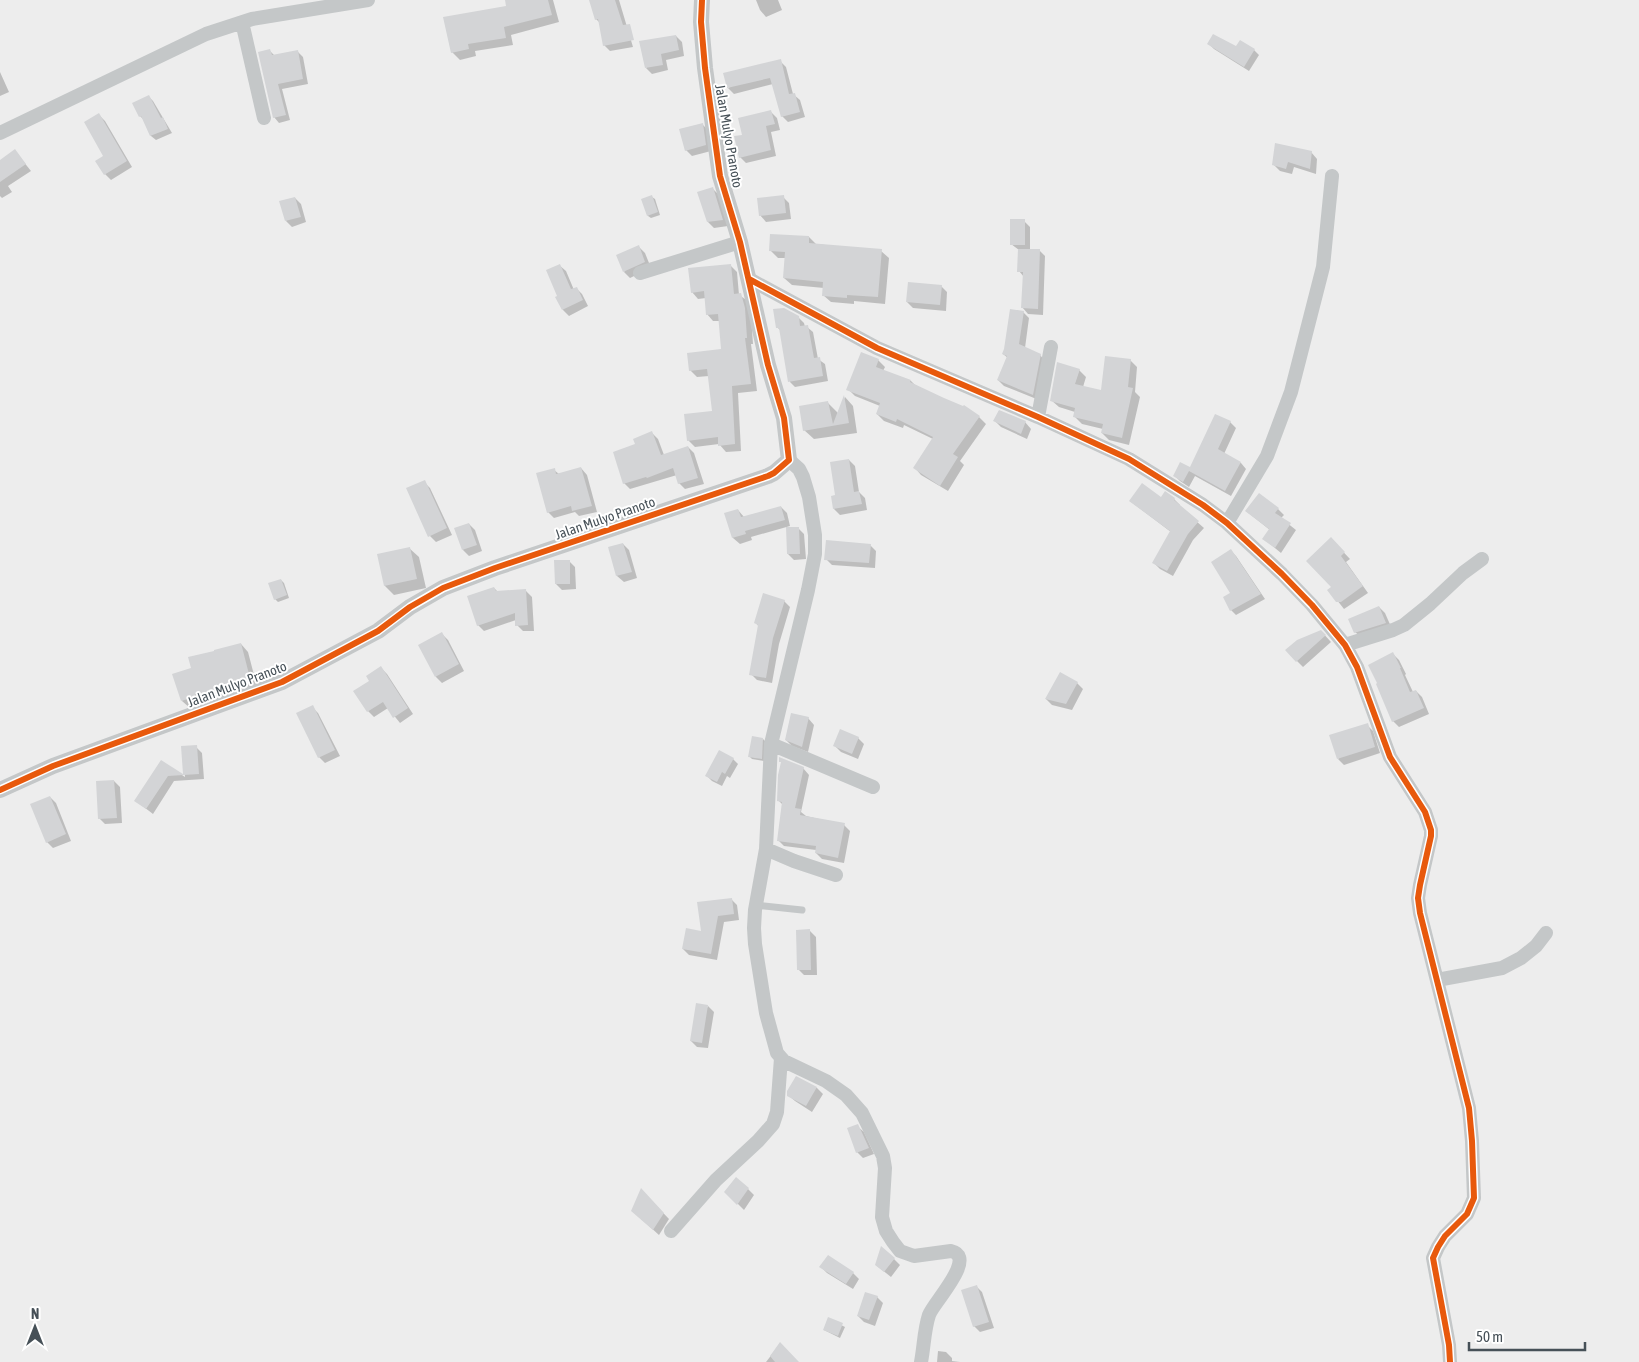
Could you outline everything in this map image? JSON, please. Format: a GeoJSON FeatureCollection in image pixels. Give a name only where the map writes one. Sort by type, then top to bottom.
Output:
{"type":"FeatureCollection","features":[{"type":"Feature","properties":{"kind":"street"},"geometry":{"type":"LineString","coordinates":[[0,133],[206,34],[242,22],[368,0]]}},
{"type":"Feature","properties":{"kind":"street","name":"Jalan Mulyo Pranoto"},"geometry":{"type":"LineString","coordinates":[[0,790],[53,766],[282,682],[378,631],[410,607],[443,588],[495,568],[768,476],[789,460],[784,418],[768,365],[740,242],[720,176],[705,68],[701,22],[702,0]]}},
{"type":"Feature","properties":{"kind":"street"},"geometry":{"type":"LineString","coordinates":[[242,22],[264,118]]}},
{"type":"Feature","properties":{"kind":"street"},"geometry":{"type":"LineString","coordinates":[[1227,523],[1267,456],[1291,392],[1323,267],[1332,176]]}},
{"type":"Feature","properties":{"kind":"street"},"geometry":{"type":"LineString","coordinates":[[640,272],[740,242]]}},
{"type":"Feature","properties":{"kind":"street"},"geometry":{"type":"LineString","coordinates":[[749,279],[877,348],[1038,417],[1128,459],[1203,505],[1227,523],[1312,605],[1345,645],[1357,667],[1390,757],[1425,812],[1431,830],[1430,846],[1418,898],[1420,914],[1469,1108],[1472,1141],[1474,1198],[1466,1214],[1445,1236],[1433,1258],[1449,1345],[1450,1362]]}},
{"type":"Feature","properties":{"kind":"street"},"geometry":{"type":"LineString","coordinates":[[1038,417],[1051,347]]}},
{"type":"Feature","properties":{"kind":"street"},"geometry":{"type":"LineString","coordinates":[[789,460],[798,469],[806,484],[815,535],[808,590],[771,744],[766,848],[754,928],[762,992],[773,1042],[781,1058],[826,1081],[846,1095],[862,1113],[883,1156],[885,1168],[882,1217],[886,1231],[900,1251],[914,1256],[951,1251],[956,1252],[959,1256],[959,1268],[929,1315],[921,1362]]}},
{"type":"Feature","properties":{"kind":"street"},"geometry":{"type":"LineString","coordinates":[[1345,645],[1404,625],[1463,573],[1482,560]]}},
{"type":"Feature","properties":{"kind":"street"},"geometry":{"type":"LineString","coordinates":[[771,744],[874,787]]}},
{"type":"Feature","properties":{"kind":"street"},"geometry":{"type":"LineString","coordinates":[[766,848],[794,861],[836,875]]}},
{"type":"Feature","properties":{"kind":"street"},"geometry":{"type":"LineString","coordinates":[[1437,980],[1502,968],[1521,958],[1536,946],[1546,933]]}},
{"type":"Feature","properties":{"kind":"street"},"geometry":{"type":"LineString","coordinates":[[671,1231],[716,1180],[758,1141],[773,1124],[777,1112],[781,1058]]}},
{"type":"Feature","properties":{"kind":"lane"},"geometry":{"type":"LineString","coordinates":[[756,905],[802,910]]}},
{"type":"Feature","properties":{"kind":"building"},"geometry":{"type":"Polygon","coordinates":[[[505,0],[548,0],[552,15],[504,27],[506,38],[468,44],[469,49],[451,53],[443,17],[506,6],[505,0]]]}},
{"type":"Feature","properties":{"kind":"building"},"geometry":{"type":"Polygon","coordinates":[[[589,0],[615,0],[623,25],[630,24],[634,40],[603,46],[598,19],[595,20],[589,0]]]}},
{"type":"Feature","properties":{"kind":"building"},"geometry":{"type":"Polygon","coordinates":[[[1213,34],[1236,46],[1240,40],[1255,49],[1244,67],[1207,44],[1213,34]]]}},
{"type":"Feature","properties":{"kind":"building"},"geometry":{"type":"Polygon","coordinates":[[[676,35],[679,50],[661,54],[663,65],[645,68],[639,41],[676,35]]]}},
{"type":"Feature","properties":{"kind":"building"},"geometry":{"type":"Polygon","coordinates":[[[270,49],[272,55],[298,50],[303,79],[278,84],[286,115],[273,118],[258,52],[270,49]]]}},
{"type":"Feature","properties":{"kind":"building"},"geometry":{"type":"Polygon","coordinates":[[[781,59],[789,94],[795,93],[800,112],[781,117],[770,78],[727,88],[723,73],[781,59]]]}},
{"type":"Feature","properties":{"kind":"building"},"geometry":{"type":"Polygon","coordinates":[[[149,95],[168,129],[150,136],[141,116],[139,117],[132,103],[149,95]]]}},
{"type":"Feature","properties":{"kind":"building"},"geometry":{"type":"Polygon","coordinates":[[[771,110],[775,124],[766,126],[771,150],[739,158],[734,136],[742,135],[738,118],[771,110]]]}},
{"type":"Feature","properties":{"kind":"building"},"geometry":{"type":"Polygon","coordinates":[[[99,113],[127,161],[104,175],[95,161],[103,156],[84,122],[99,113]]]}},
{"type":"Feature","properties":{"kind":"building"},"geometry":{"type":"Polygon","coordinates":[[[703,123],[706,145],[685,151],[679,129],[703,123]]]}},
{"type":"Feature","properties":{"kind":"building"},"geometry":{"type":"Polygon","coordinates":[[[1275,143],[1312,151],[1310,169],[1288,162],[1286,169],[1272,165],[1275,143]]]}},
{"type":"Feature","properties":{"kind":"building"},"geometry":{"type":"Polygon","coordinates":[[[15,149],[26,164],[0,182],[0,160],[15,149]]]}},
{"type":"Feature","properties":{"kind":"building"},"geometry":{"type":"Polygon","coordinates":[[[713,187],[723,220],[707,222],[697,192],[713,187]]]}},
{"type":"Feature","properties":{"kind":"building"},"geometry":{"type":"Polygon","coordinates":[[[652,195],[658,212],[647,216],[641,199],[652,195]]]}},
{"type":"Feature","properties":{"kind":"building"},"geometry":{"type":"Polygon","coordinates":[[[784,195],[786,213],[759,216],[757,198],[784,195]]]}},
{"type":"Feature","properties":{"kind":"building"},"geometry":{"type":"Polygon","coordinates":[[[295,197],[301,217],[285,221],[279,201],[295,197]]]}},
{"type":"Feature","properties":{"kind":"building"},"geometry":{"type":"Polygon","coordinates":[[[1010,219],[1025,219],[1025,245],[1010,245],[1010,219]]]}},
{"type":"Feature","properties":{"kind":"building"},"geometry":{"type":"Polygon","coordinates":[[[770,234],[809,236],[809,243],[882,249],[878,297],[847,295],[847,298],[822,296],[823,282],[783,278],[785,252],[769,251],[770,234]]]}},
{"type":"Feature","properties":{"kind":"building"},"geometry":{"type":"Polygon","coordinates":[[[639,245],[645,262],[623,272],[616,255],[639,245]]]}},
{"type":"Feature","properties":{"kind":"building"},"geometry":{"type":"Polygon","coordinates":[[[1018,249],[1040,249],[1038,309],[1021,308],[1023,272],[1017,272],[1018,249]]]}},
{"type":"Feature","properties":{"kind":"building"},"geometry":{"type":"Polygon","coordinates":[[[560,264],[571,289],[577,287],[583,300],[562,310],[555,297],[557,296],[546,270],[560,264]]]}},
{"type":"Feature","properties":{"kind":"building"},"geometry":{"type":"Polygon","coordinates":[[[731,264],[734,294],[741,293],[745,308],[747,338],[745,338],[751,384],[732,386],[735,444],[718,446],[718,437],[687,441],[684,414],[712,411],[707,369],[689,371],[687,353],[721,349],[718,314],[706,315],[704,291],[691,293],[688,268],[731,264]]]}},
{"type":"Feature","properties":{"kind":"building"},"geometry":{"type":"Polygon","coordinates":[[[908,282],[942,285],[940,305],[906,302],[908,282]]]}},
{"type":"Feature","properties":{"kind":"building"},"geometry":{"type":"Polygon","coordinates":[[[784,308],[799,316],[800,326],[808,325],[814,358],[820,357],[823,376],[788,382],[779,328],[776,328],[773,309],[784,308]]]}},
{"type":"Feature","properties":{"kind":"building"},"geometry":{"type":"Polygon","coordinates":[[[1010,309],[1024,311],[1019,344],[1041,354],[1033,395],[997,380],[1007,356],[1002,354],[1010,309]]]}},
{"type":"Feature","properties":{"kind":"building"},"geometry":{"type":"Polygon","coordinates":[[[861,352],[879,359],[876,367],[911,380],[910,382],[964,405],[980,416],[953,454],[958,457],[940,486],[913,468],[933,437],[897,419],[896,422],[876,414],[880,403],[846,390],[861,352]]]}},
{"type":"Feature","properties":{"kind":"building"},"geometry":{"type":"Polygon","coordinates":[[[1105,356],[1131,359],[1128,387],[1133,388],[1122,438],[1101,433],[1103,424],[1073,417],[1075,408],[1050,401],[1057,362],[1080,369],[1075,384],[1101,390],[1105,356]]]}},
{"type":"Feature","properties":{"kind":"building"},"geometry":{"type":"Polygon","coordinates":[[[844,395],[849,423],[803,431],[799,406],[828,401],[833,424],[844,395]]]}},
{"type":"Feature","properties":{"kind":"building"},"geometry":{"type":"Polygon","coordinates":[[[999,410],[1026,421],[1021,434],[993,421],[999,410]]]}},
{"type":"Feature","properties":{"kind":"building"},"geometry":{"type":"Polygon","coordinates":[[[1215,414],[1231,421],[1218,449],[1241,462],[1225,491],[1189,471],[1183,482],[1173,476],[1180,462],[1190,467],[1215,414]]]}},
{"type":"Feature","properties":{"kind":"building"},"geometry":{"type":"Polygon","coordinates":[[[652,431],[661,455],[688,446],[698,478],[678,484],[673,468],[647,478],[623,484],[613,452],[635,444],[633,439],[652,431]]]}},
{"type":"Feature","properties":{"kind":"building"},"geometry":{"type":"Polygon","coordinates":[[[849,459],[854,492],[859,491],[862,504],[833,509],[831,496],[835,495],[830,462],[849,459]]]}},
{"type":"Feature","properties":{"kind":"building"},"geometry":{"type":"Polygon","coordinates":[[[581,467],[592,506],[572,511],[571,506],[547,513],[536,473],[555,468],[556,474],[581,467]]]}},
{"type":"Feature","properties":{"kind":"building"},"geometry":{"type":"Polygon","coordinates":[[[425,480],[447,528],[428,537],[406,488],[425,480]]]}},
{"type":"Feature","properties":{"kind":"building"},"geometry":{"type":"Polygon","coordinates":[[[1142,483],[1161,497],[1165,491],[1199,521],[1188,534],[1167,571],[1152,563],[1170,531],[1129,501],[1142,483]]]}},
{"type":"Feature","properties":{"kind":"building"},"geometry":{"type":"Polygon","coordinates":[[[1259,493],[1279,508],[1275,513],[1291,523],[1275,548],[1262,539],[1269,529],[1245,511],[1259,493]]]}},
{"type":"Feature","properties":{"kind":"building"},"geometry":{"type":"Polygon","coordinates":[[[781,506],[785,520],[745,531],[746,534],[732,538],[724,513],[738,509],[741,517],[781,506]]]}},
{"type":"Feature","properties":{"kind":"building"},"geometry":{"type":"Polygon","coordinates":[[[469,523],[477,545],[462,550],[454,528],[469,523]]]}},
{"type":"Feature","properties":{"kind":"building"},"geometry":{"type":"Polygon","coordinates":[[[786,527],[799,527],[800,554],[787,554],[786,527]]]}},
{"type":"Feature","properties":{"kind":"building"},"geometry":{"type":"Polygon","coordinates":[[[1331,537],[1345,552],[1341,556],[1363,586],[1341,602],[1336,602],[1327,590],[1331,587],[1306,561],[1331,537]]]}},
{"type":"Feature","properties":{"kind":"building"},"geometry":{"type":"Polygon","coordinates":[[[826,540],[871,544],[869,563],[824,560],[826,540]]]}},
{"type":"Feature","properties":{"kind":"building"},"geometry":{"type":"Polygon","coordinates":[[[623,543],[632,572],[616,576],[608,547],[623,543]]]}},
{"type":"Feature","properties":{"kind":"building"},"geometry":{"type":"Polygon","coordinates":[[[410,547],[417,579],[384,586],[377,554],[410,547]]]}},
{"type":"Feature","properties":{"kind":"building"},"geometry":{"type":"Polygon","coordinates":[[[1231,549],[1261,594],[1230,611],[1223,597],[1230,593],[1211,562],[1231,549]]]}},
{"type":"Feature","properties":{"kind":"building"},"geometry":{"type":"Polygon","coordinates":[[[554,560],[570,560],[570,584],[555,584],[554,560]]]}},
{"type":"Feature","properties":{"kind":"building"},"geometry":{"type":"Polygon","coordinates":[[[281,579],[287,595],[274,600],[268,583],[281,579]]]}},
{"type":"Feature","properties":{"kind":"building"},"geometry":{"type":"Polygon","coordinates":[[[494,587],[496,591],[526,589],[528,625],[515,626],[515,613],[477,626],[467,596],[494,587]]]}},
{"type":"Feature","properties":{"kind":"building"},"geometry":{"type":"Polygon","coordinates":[[[763,593],[785,600],[773,638],[766,678],[749,675],[758,625],[754,623],[763,593]]]}},
{"type":"Feature","properties":{"kind":"building"},"geometry":{"type":"Polygon","coordinates":[[[1379,606],[1386,623],[1354,633],[1348,619],[1379,606]]]}},
{"type":"Feature","properties":{"kind":"building"},"geometry":{"type":"Polygon","coordinates":[[[1321,630],[1326,635],[1296,662],[1285,650],[1297,640],[1321,630]]]}},
{"type":"Feature","properties":{"kind":"building"},"geometry":{"type":"Polygon","coordinates":[[[442,632],[459,664],[435,677],[418,645],[442,632]]]}},
{"type":"Feature","properties":{"kind":"building"},"geometry":{"type":"Polygon","coordinates":[[[241,643],[251,682],[195,694],[195,697],[181,701],[172,674],[191,668],[188,657],[241,643]]]}},
{"type":"Feature","properties":{"kind":"building"},"geometry":{"type":"Polygon","coordinates":[[[1393,652],[1410,692],[1416,690],[1424,708],[1392,722],[1368,665],[1393,652]]]}},
{"type":"Feature","properties":{"kind":"building"},"geometry":{"type":"Polygon","coordinates":[[[381,666],[408,708],[393,718],[383,702],[367,712],[353,691],[369,681],[366,676],[381,666]]]}},
{"type":"Feature","properties":{"kind":"building"},"geometry":{"type":"Polygon","coordinates":[[[1060,672],[1078,682],[1066,704],[1045,699],[1060,672]]]}},
{"type":"Feature","properties":{"kind":"building"},"geometry":{"type":"Polygon","coordinates":[[[313,705],[335,750],[318,758],[296,713],[313,705]]]}},
{"type":"Feature","properties":{"kind":"building"},"geometry":{"type":"Polygon","coordinates":[[[791,713],[809,717],[802,747],[785,740],[791,713]]]}},
{"type":"Feature","properties":{"kind":"building"},"geometry":{"type":"Polygon","coordinates":[[[1368,723],[1375,747],[1337,759],[1329,735],[1368,723]]]}},
{"type":"Feature","properties":{"kind":"building"},"geometry":{"type":"Polygon","coordinates":[[[840,729],[859,737],[852,754],[833,746],[840,729]]]}},
{"type":"Feature","properties":{"kind":"building"},"geometry":{"type":"Polygon","coordinates":[[[752,736],[763,738],[762,759],[748,757],[752,736]]]}},
{"type":"Feature","properties":{"kind":"building"},"geometry":{"type":"Polygon","coordinates":[[[197,745],[199,774],[168,776],[146,809],[134,801],[161,760],[183,774],[181,746],[197,745]]]}},
{"type":"Feature","properties":{"kind":"building"},"geometry":{"type":"Polygon","coordinates":[[[719,750],[734,758],[725,774],[722,772],[717,782],[705,776],[719,750]]]}},
{"type":"Feature","properties":{"kind":"building"},"geometry":{"type":"Polygon","coordinates":[[[779,757],[804,767],[795,808],[801,809],[800,815],[845,823],[838,858],[815,853],[816,846],[777,841],[782,802],[777,801],[778,775],[781,762],[779,762],[779,757]]]}},
{"type":"Feature","properties":{"kind":"building"},"geometry":{"type":"Polygon","coordinates":[[[114,780],[117,818],[98,819],[96,781],[114,780]]]}},
{"type":"Feature","properties":{"kind":"building"},"geometry":{"type":"Polygon","coordinates":[[[50,796],[66,834],[46,843],[30,804],[50,796]]]}},
{"type":"Feature","properties":{"kind":"building"},"geometry":{"type":"Polygon","coordinates":[[[732,898],[734,914],[718,916],[711,954],[682,949],[686,928],[701,931],[697,902],[732,898]]]}},
{"type":"Feature","properties":{"kind":"building"},"geometry":{"type":"Polygon","coordinates":[[[810,929],[811,970],[797,970],[796,930],[810,929]]]}},
{"type":"Feature","properties":{"kind":"building"},"geometry":{"type":"Polygon","coordinates":[[[696,1003],[708,1005],[702,1043],[690,1041],[696,1003]]]}},
{"type":"Feature","properties":{"kind":"building"},"geometry":{"type":"Polygon","coordinates":[[[796,1076],[817,1087],[806,1106],[787,1096],[787,1091],[796,1076]]]}},
{"type":"Feature","properties":{"kind":"building"},"geometry":{"type":"Polygon","coordinates":[[[858,1124],[869,1148],[856,1153],[847,1128],[858,1124]]]}},
{"type":"Feature","properties":{"kind":"building"},"geometry":{"type":"Polygon","coordinates":[[[736,1177],[749,1188],[737,1205],[724,1192],[736,1177]]]}},
{"type":"Feature","properties":{"kind":"building"},"geometry":{"type":"Polygon","coordinates":[[[641,1188],[664,1213],[653,1230],[631,1211],[641,1188]]]}},
{"type":"Feature","properties":{"kind":"building"},"geometry":{"type":"Polygon","coordinates":[[[881,1246],[895,1258],[884,1272],[875,1265],[881,1246]]]}},
{"type":"Feature","properties":{"kind":"building"},"geometry":{"type":"Polygon","coordinates":[[[828,1255],[854,1272],[846,1284],[819,1267],[828,1255]]]}},
{"type":"Feature","properties":{"kind":"building"},"geometry":{"type":"Polygon","coordinates":[[[977,1285],[989,1322],[973,1327],[961,1290],[977,1285]]]}},
{"type":"Feature","properties":{"kind":"building"},"geometry":{"type":"Polygon","coordinates":[[[865,1292],[878,1296],[869,1320],[857,1316],[865,1292]]]}},
{"type":"Feature","properties":{"kind":"building"},"geometry":{"type":"Polygon","coordinates":[[[828,1317],[843,1323],[838,1336],[823,1330],[828,1317]]]}},
{"type":"Feature","properties":{"kind":"building"},"geometry":{"type":"Polygon","coordinates":[[[780,1342],[799,1362],[775,1362],[770,1356],[780,1342]]]}},
{"type":"Feature","properties":{"kind":"cycle path"},"geometry":{"type":"LineString","coordinates":[[0,790],[53,766],[282,682],[378,631],[410,607],[443,588],[495,568],[768,476],[789,460],[784,418],[768,365],[740,242],[720,176],[705,68],[701,22],[702,0]]}},
{"type":"Feature","properties":{"kind":"cycle path"},"geometry":{"type":"LineString","coordinates":[[749,279],[877,348],[1038,417],[1129,459],[1203,505],[1227,523],[1312,605],[1345,645],[1357,667],[1390,757],[1425,812],[1431,830],[1418,898],[1420,913],[1469,1108],[1472,1141],[1474,1198],[1467,1214],[1445,1236],[1433,1258],[1449,1345],[1450,1362]]}}]}
